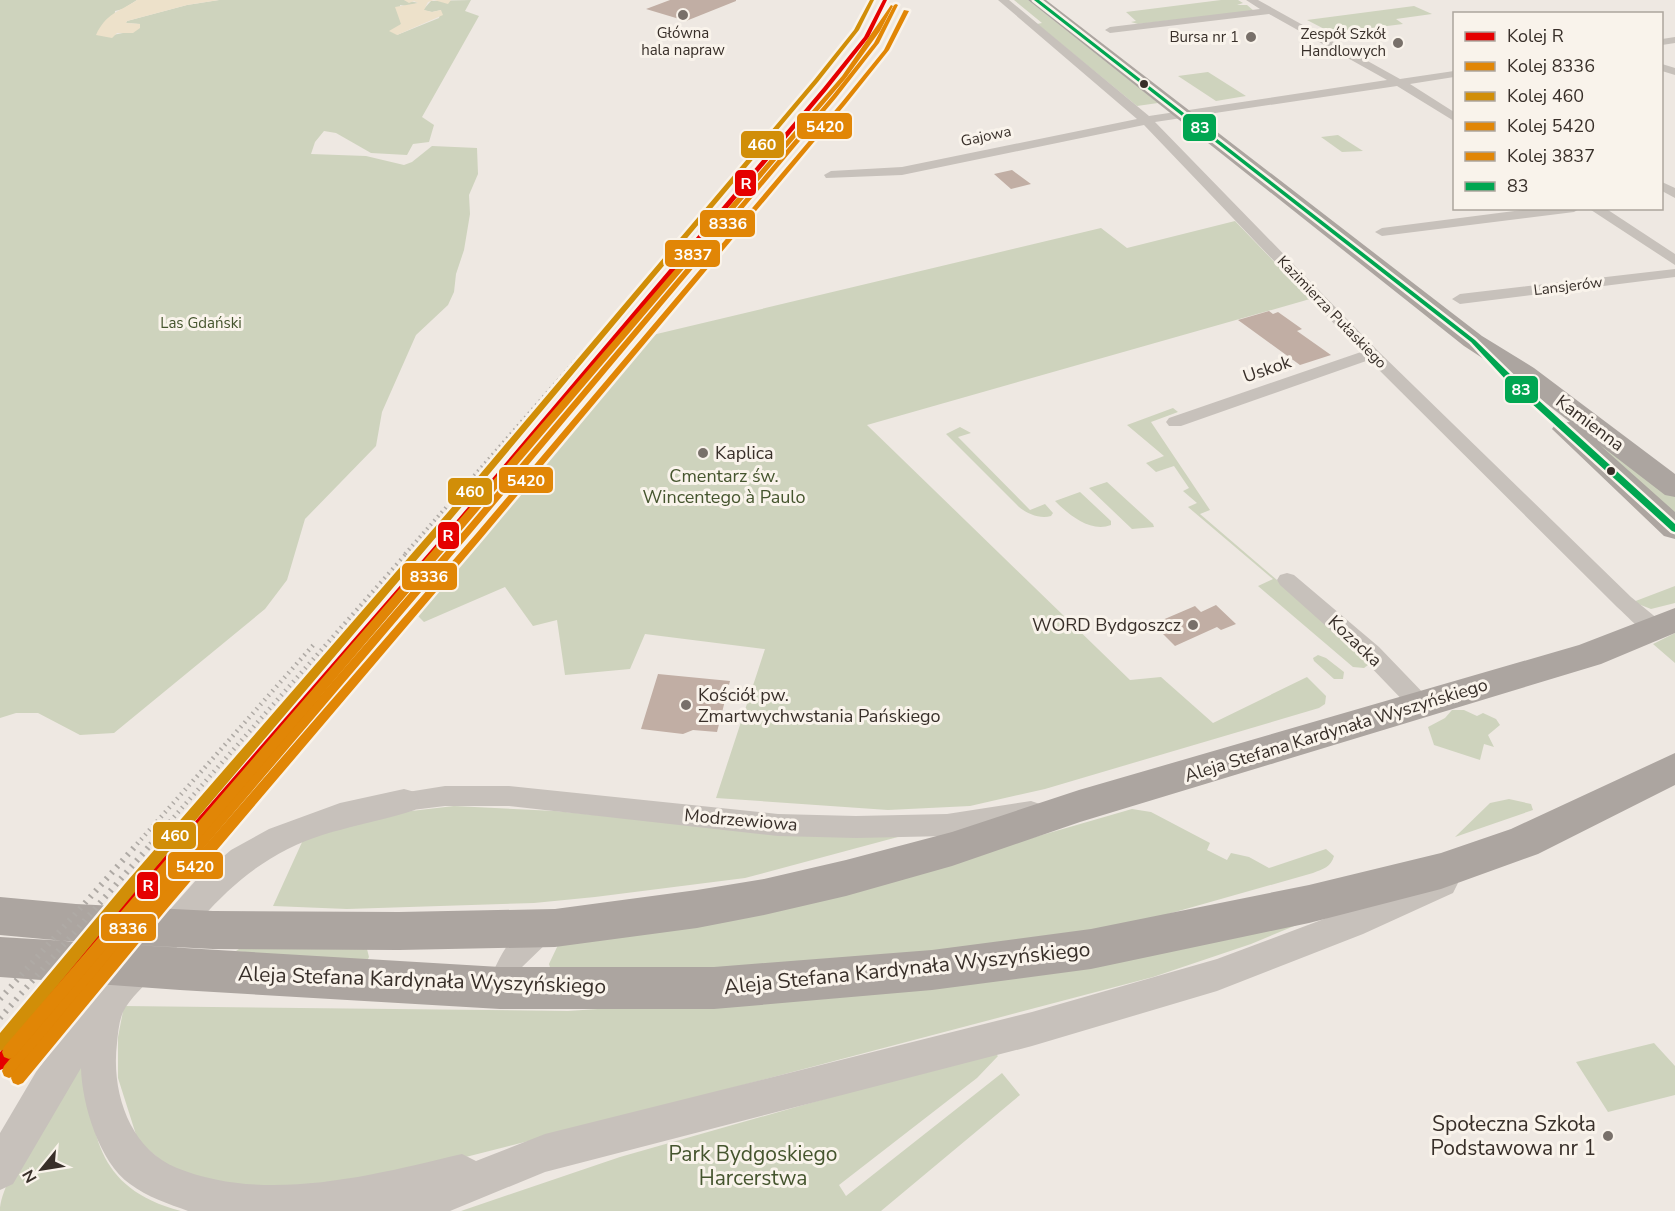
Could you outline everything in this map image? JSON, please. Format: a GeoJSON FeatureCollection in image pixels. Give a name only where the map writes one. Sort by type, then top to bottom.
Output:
{"type":"FeatureCollection","features":[{"type":"Feature","properties":{"kind":"main road","name":"Kamienna"},"geometry":{"type":"LineString","coordinates":[[1036,0],[1473,341],[1526,374],[1675,488]]}},
{"type":"Feature","properties":{"kind":"main road","name":"Kamienna"},"geometry":{"type":"LineString","coordinates":[[1473,341],[1510,379],[1675,530]]}},
{"type":"Feature","properties":{"kind":"main road","name":"Aleja Stefana Kardynała Wyszyńskiego"},"geometry":{"type":"LineString","coordinates":[[0,916],[76,923],[207,913],[399,932],[542,929],[685,911],[765,897],[952,849],[1079,806],[1589,655],[1665,624]]}},
{"type":"Feature","properties":{"kind":"main road","name":"Aleja Stefana Kardynała Wyszyńskiego"},"geometry":{"type":"LineString","coordinates":[[0,957],[180,970],[500,988],[714,988],[932,970],[1091,949],[1309,904],[1441,871],[1524,842],[1675,768]]}},
{"type":"Feature","properties":{"kind":"street","name":"Kazimierza Pułaskiego"},"geometry":{"type":"LineString","coordinates":[[1003,0],[1075,58],[1146,120],[1371,354],[1624,602],[1665,624]]}},
{"type":"Feature","properties":{"kind":"street"},"geometry":{"type":"LineString","coordinates":[[1251,0],[1400,82],[1453,116]]}},
{"type":"Feature","properties":{"kind":"street"},"geometry":{"type":"LineString","coordinates":[[1110,30],[1268,11]]}},
{"type":"Feature","properties":{"kind":"street"},"geometry":{"type":"LineString","coordinates":[[1181,114],[1453,74]]}},
{"type":"Feature","properties":{"kind":"street","name":"Gajowa"},"geometry":{"type":"LineString","coordinates":[[831,175],[902,171],[1181,114]]}},
{"type":"Feature","properties":{"kind":"street"},"geometry":{"type":"LineString","coordinates":[[1382,232],[1558,210]]}},
{"type":"Feature","properties":{"kind":"street"},"geometry":{"type":"LineString","coordinates":[[1597,210],[1675,261]]}},
{"type":"Feature","properties":{"kind":"street","name":"Lansjerów"},"geometry":{"type":"LineString","coordinates":[[1460,299],[1675,273]]}},
{"type":"Feature","properties":{"kind":"street","name":"Uskok"},"geometry":{"type":"LineString","coordinates":[[1175,422],[1371,354]]}},
{"type":"Feature","properties":{"kind":"street","name":"Kozacka"},"geometry":{"type":"LineString","coordinates":[[1287,580],[1371,653],[1421,705]]}},
{"type":"Feature","properties":{"kind":"street","name":"Modrzewiowa"},"geometry":{"type":"LineString","coordinates":[[404,801],[445,796],[509,796],[778,825],[856,827],[947,825],[1016,813],[1079,806]]}},
{"type":"Feature","properties":{"kind":"street"},"geometry":{"type":"LineString","coordinates":[[0,1172],[39,1100],[68,1055],[108,1006],[207,913],[242,860],[311,825],[361,809],[404,801]]}},
{"type":"Feature","properties":{"kind":"street"},"geometry":{"type":"LineString","coordinates":[[108,1006],[100,1025],[98,1056],[102,1102],[112,1128],[144,1172],[199,1195],[249,1202],[343,1199],[545,1153],[1032,1029],[1217,975],[1351,924],[1459,876],[1524,842]]}},
{"type":"Feature","properties":{"kind":"street"},"geometry":{"type":"LineString","coordinates":[[500,988],[512,959],[542,929]]}},
{"type":"Feature","properties":{"kind":"street"},"geometry":{"type":"LineString","coordinates":[[410,1211],[445,1193],[545,1153]]}},
{"type":"Feature","properties":{"kind":"green space","name":"Las Gdański"},"geometry":{"type":"Polygon","coordinates":[[[0,0],[137,0],[115,11],[113,35],[123,33],[140,24],[126,23],[127,21],[187,5],[219,0],[404,0],[419,3],[400,5],[401,24],[397,35],[439,18],[441,10],[432,12],[423,10],[431,1],[471,0],[465,11],[479,16],[422,117],[434,125],[429,142],[413,144],[407,155],[371,153],[336,133],[324,131],[315,142],[311,154],[366,156],[404,165],[412,162],[432,146],[477,148],[478,174],[469,195],[470,214],[464,250],[456,274],[454,292],[448,305],[416,335],[382,412],[376,446],[305,519],[287,580],[265,609],[114,733],[80,735],[38,713],[16,713],[0,718],[0,0]]]}},
{"type":"Feature","properties":{"kind":"green space"},"geometry":{"type":"Polygon","coordinates":[[[1014,0],[1028,0],[1158,103],[1137,106],[1037,24],[1042,23],[1014,0]]]}},
{"type":"Feature","properties":{"kind":"green space"},"geometry":{"type":"Polygon","coordinates":[[[1221,0],[1238,0],[1243,3],[1237,5],[1247,5],[1254,11],[1138,24],[1131,22],[1136,21],[1126,12],[1221,0]]]}},
{"type":"Feature","properties":{"kind":"green space"},"geometry":{"type":"Polygon","coordinates":[[[1414,6],[1432,14],[1396,19],[1403,24],[1332,33],[1307,20],[1414,6]]]}},
{"type":"Feature","properties":{"kind":"green space"},"geometry":{"type":"Polygon","coordinates":[[[1208,72],[1246,96],[1216,101],[1178,76],[1208,72]]]}},
{"type":"Feature","properties":{"kind":"green space"},"geometry":{"type":"Polygon","coordinates":[[[1338,135],[1363,151],[1342,152],[1321,137],[1338,135]]]}},
{"type":"Feature","properties":{"kind":"green space","name":"Cmentarz św. Wincentego à Paulo"},"geometry":{"type":"Polygon","coordinates":[[[1235,221],[1310,299],[867,425],[1130,680],[1161,677],[1213,723],[1307,677],[1326,696],[1325,704],[1319,708],[1045,789],[970,806],[888,810],[716,798],[765,649],[645,634],[630,669],[565,675],[557,620],[533,626],[505,587],[424,622],[415,613],[568,425],[644,337],[1101,228],[1127,248],[1235,221]]]}},
{"type":"Feature","properties":{"kind":"green space"},"geometry":{"type":"Polygon","coordinates":[[[1173,408],[1178,412],[1151,422],[1210,510],[1200,514],[1367,657],[1368,665],[1364,668],[1353,667],[1258,586],[1273,579],[1188,507],[1197,503],[1183,491],[1189,488],[1174,466],[1156,472],[1146,463],[1164,456],[1127,425],[1173,408]]]}},
{"type":"Feature","properties":{"kind":"green space"},"geometry":{"type":"Polygon","coordinates":[[[1562,413],[1675,495],[1675,516],[1562,413]]]}},
{"type":"Feature","properties":{"kind":"green space"},"geometry":{"type":"Polygon","coordinates":[[[960,427],[971,433],[958,437],[1030,510],[1045,504],[1053,513],[1051,516],[1034,515],[1019,507],[946,434],[960,427]]]}},
{"type":"Feature","properties":{"kind":"green space"},"geometry":{"type":"Polygon","coordinates":[[[1107,482],[1154,527],[1132,529],[1089,488],[1107,482]]]}},
{"type":"Feature","properties":{"kind":"green space"},"geometry":{"type":"Polygon","coordinates":[[[1080,492],[1111,521],[1111,525],[1095,526],[1080,521],[1055,501],[1080,492]]]}},
{"type":"Feature","properties":{"kind":"green space"},"geometry":{"type":"Polygon","coordinates":[[[1675,586],[1675,603],[1651,609],[1633,602],[1675,586]]]}},
{"type":"Feature","properties":{"kind":"green space"},"geometry":{"type":"Polygon","coordinates":[[[1675,633],[1675,663],[1653,644],[1675,633]]]}},
{"type":"Feature","properties":{"kind":"green space"},"geometry":{"type":"Polygon","coordinates":[[[1318,655],[1326,658],[1344,672],[1343,679],[1334,679],[1314,661],[1313,658],[1318,655]]]}},
{"type":"Feature","properties":{"kind":"green space"},"geometry":{"type":"Polygon","coordinates":[[[1452,710],[1464,710],[1477,716],[1483,713],[1496,719],[1500,725],[1488,735],[1494,747],[1484,744],[1480,760],[1434,745],[1428,727],[1445,718],[1452,710]]]}},
{"type":"Feature","properties":{"kind":"green space"},"geometry":{"type":"Polygon","coordinates":[[[1509,799],[1531,804],[1533,810],[1455,837],[1490,803],[1509,799]]]}},
{"type":"Feature","properties":{"kind":"green space"},"geometry":{"type":"Polygon","coordinates":[[[454,806],[555,811],[698,825],[909,834],[745,878],[595,897],[534,903],[347,909],[273,906],[303,840],[377,815],[454,806]]]}},
{"type":"Feature","properties":{"kind":"green space"},"geometry":{"type":"Polygon","coordinates":[[[1132,809],[1151,812],[1210,843],[1207,850],[1227,860],[1231,853],[1249,857],[1269,868],[1326,849],[1334,856],[1329,865],[1313,873],[1094,935],[773,969],[552,974],[549,964],[558,945],[969,856],[1132,809]]]}},
{"type":"Feature","properties":{"kind":"green space"},"geometry":{"type":"Polygon","coordinates":[[[1340,907],[1251,944],[1153,977],[340,1189],[228,1189],[176,1173],[138,1141],[118,1078],[118,1037],[124,1006],[568,1011],[864,991],[1340,907]]]}},
{"type":"Feature","properties":{"kind":"green space"},"geometry":{"type":"Polygon","coordinates":[[[283,947],[367,949],[369,957],[365,965],[236,951],[283,947]]]}},
{"type":"Feature","properties":{"kind":"green space"},"geometry":{"type":"Polygon","coordinates":[[[1654,1043],[1675,1066],[1675,1095],[1608,1112],[1576,1062],[1654,1043]]]}},
{"type":"Feature","properties":{"kind":"green space","name":"Park Bydgoskiego Harcerstwa"},"geometry":{"type":"Polygon","coordinates":[[[993,1051],[998,1056],[977,1078],[839,1185],[846,1196],[1002,1073],[1020,1095],[881,1211],[461,1211],[620,1157],[993,1051]]]}},
{"type":"Feature","properties":{"kind":"green space"},"geometry":{"type":"Polygon","coordinates":[[[86,1054],[95,1131],[103,1153],[114,1172],[130,1188],[152,1201],[181,1211],[0,1211],[10,1177],[22,1155],[86,1054]]]}},
{"type":"Feature","properties":{"kind":"sand"},"geometry":{"type":"Polygon","coordinates":[[[137,0],[219,0],[187,5],[127,21],[126,23],[140,24],[140,28],[133,33],[117,33],[112,38],[96,35],[109,17],[137,0]]]}},
{"type":"Feature","properties":{"kind":"sand"},"geometry":{"type":"Polygon","coordinates":[[[404,0],[434,0],[428,2],[424,10],[432,12],[441,10],[443,15],[397,35],[389,31],[401,24],[395,7],[418,3],[414,1],[409,3],[404,0]]]}},
{"type":"Feature","properties":{"kind":"sand"},"geometry":{"type":"Polygon","coordinates":[[[434,0],[451,0],[448,4],[434,0]]]}},
{"type":"Feature","properties":{"kind":"building","name":"Główna hala napraw"},"geometry":{"type":"Polygon","coordinates":[[[670,0],[736,1],[686,21],[646,9],[670,0]]]}},
{"type":"Feature","properties":{"kind":"building"},"geometry":{"type":"Polygon","coordinates":[[[1012,170],[1031,184],[1011,189],[994,174],[1012,170]]]}},
{"type":"Feature","properties":{"kind":"building"},"geometry":{"type":"Polygon","coordinates":[[[1269,311],[1273,314],[1278,312],[1302,329],[1297,331],[1331,355],[1300,365],[1238,320],[1269,311]]]}},
{"type":"Feature","properties":{"kind":"building","name":"WORD Bydgoszcz"},"geometry":{"type":"Polygon","coordinates":[[[1216,605],[1236,624],[1221,630],[1217,627],[1175,646],[1153,624],[1195,606],[1201,612],[1216,605]]]}},
{"type":"Feature","properties":{"kind":"building","name":"Kościół pw. Zmartwychwstania Pańskiego"},"geometry":{"type":"Polygon","coordinates":[[[658,674],[730,681],[717,732],[693,730],[683,734],[641,729],[658,674]]]}},
{"type":"Feature","properties":{"kind":"railway"},"geometry":{"type":"LineString","coordinates":[[763,144],[835,57],[872,0]]}},
{"type":"Feature","properties":{"kind":"railway"},"geometry":{"type":"LineString","coordinates":[[606,325],[764,142]]}},
{"type":"Feature","properties":{"kind":"railway"},"geometry":{"type":"LineString","coordinates":[[405,554],[608,324]]}},
{"type":"Feature","properties":{"kind":"railway"},"geometry":{"type":"LineString","coordinates":[[150,844],[407,553]]}},
{"type":"Feature","properties":{"kind":"railway"},"geometry":{"type":"LineString","coordinates":[[137,844],[316,642]]}},
{"type":"Feature","properties":{"kind":"railway"},"geometry":{"type":"LineString","coordinates":[[0,999],[138,843]]}},
{"type":"Feature","properties":{"kind":"railway"},"geometry":{"type":"LineString","coordinates":[[0,1018],[152,843]]}},
{"type":"Feature","properties":{"kind":"rail line","name":"460"},"geometry":{"type":"LineString","coordinates":[[0,1044],[134,883],[451,514],[816,81],[856,30],[872,0]]}},
{"type":"Feature","properties":{"kind":"rail line","name":"R"},"geometry":{"type":"LineString","coordinates":[[0,1063],[143,891],[460,522],[825,89],[866,37],[885,0]]}},
{"type":"Feature","properties":{"kind":"rail line","name":"8336"},"geometry":{"type":"LineString","coordinates":[[9,1071],[152,899],[469,530],[834,97],[876,43],[896,5]]}},
{"type":"Feature","properties":{"kind":"rail line","name":"3837"},"geometry":{"type":"LineString","coordinates":[[9,1052],[844,77],[877,31],[891,6]]}},
{"type":"Feature","properties":{"kind":"rail line","name":"5420"},"geometry":{"type":"LineString","coordinates":[[18,1078],[161,906],[478,537],[843,104],[886,50],[906,11]]}},
{"type":"Feature","properties":{"kind":"transit line","name":"83"},"geometry":{"type":"LineString","coordinates":[[1036,0],[1473,341],[1510,379],[1675,529]]}},
{"type":"Feature","properties":{"kind":"place","name":"Główna hala napraw"},"geometry":{"type":"Point","coordinates":[683,15]}},
{"type":"Feature","properties":{"kind":"place","name":"Bursa nr 1"},"geometry":{"type":"Point","coordinates":[1251,37]}},
{"type":"Feature","properties":{"kind":"place","name":"Zespół Szkół Handlowych"},"geometry":{"type":"Point","coordinates":[1398,43]}},
{"type":"Feature","properties":{"kind":"place","name":"Kaplica"},"geometry":{"type":"Point","coordinates":[703,453]}},
{"type":"Feature","properties":{"kind":"place","name":"WORD Bydgoszcz"},"geometry":{"type":"Point","coordinates":[1193,625]}},
{"type":"Feature","properties":{"kind":"place","name":"Kościół pw. Zmartwychwstania Pańskiego"},"geometry":{"type":"Point","coordinates":[686,705]}},
{"type":"Feature","properties":{"kind":"place","name":"Społeczna Szkoła Podstawowa nr 1"},"geometry":{"type":"Point","coordinates":[1608,1136]}}]}
